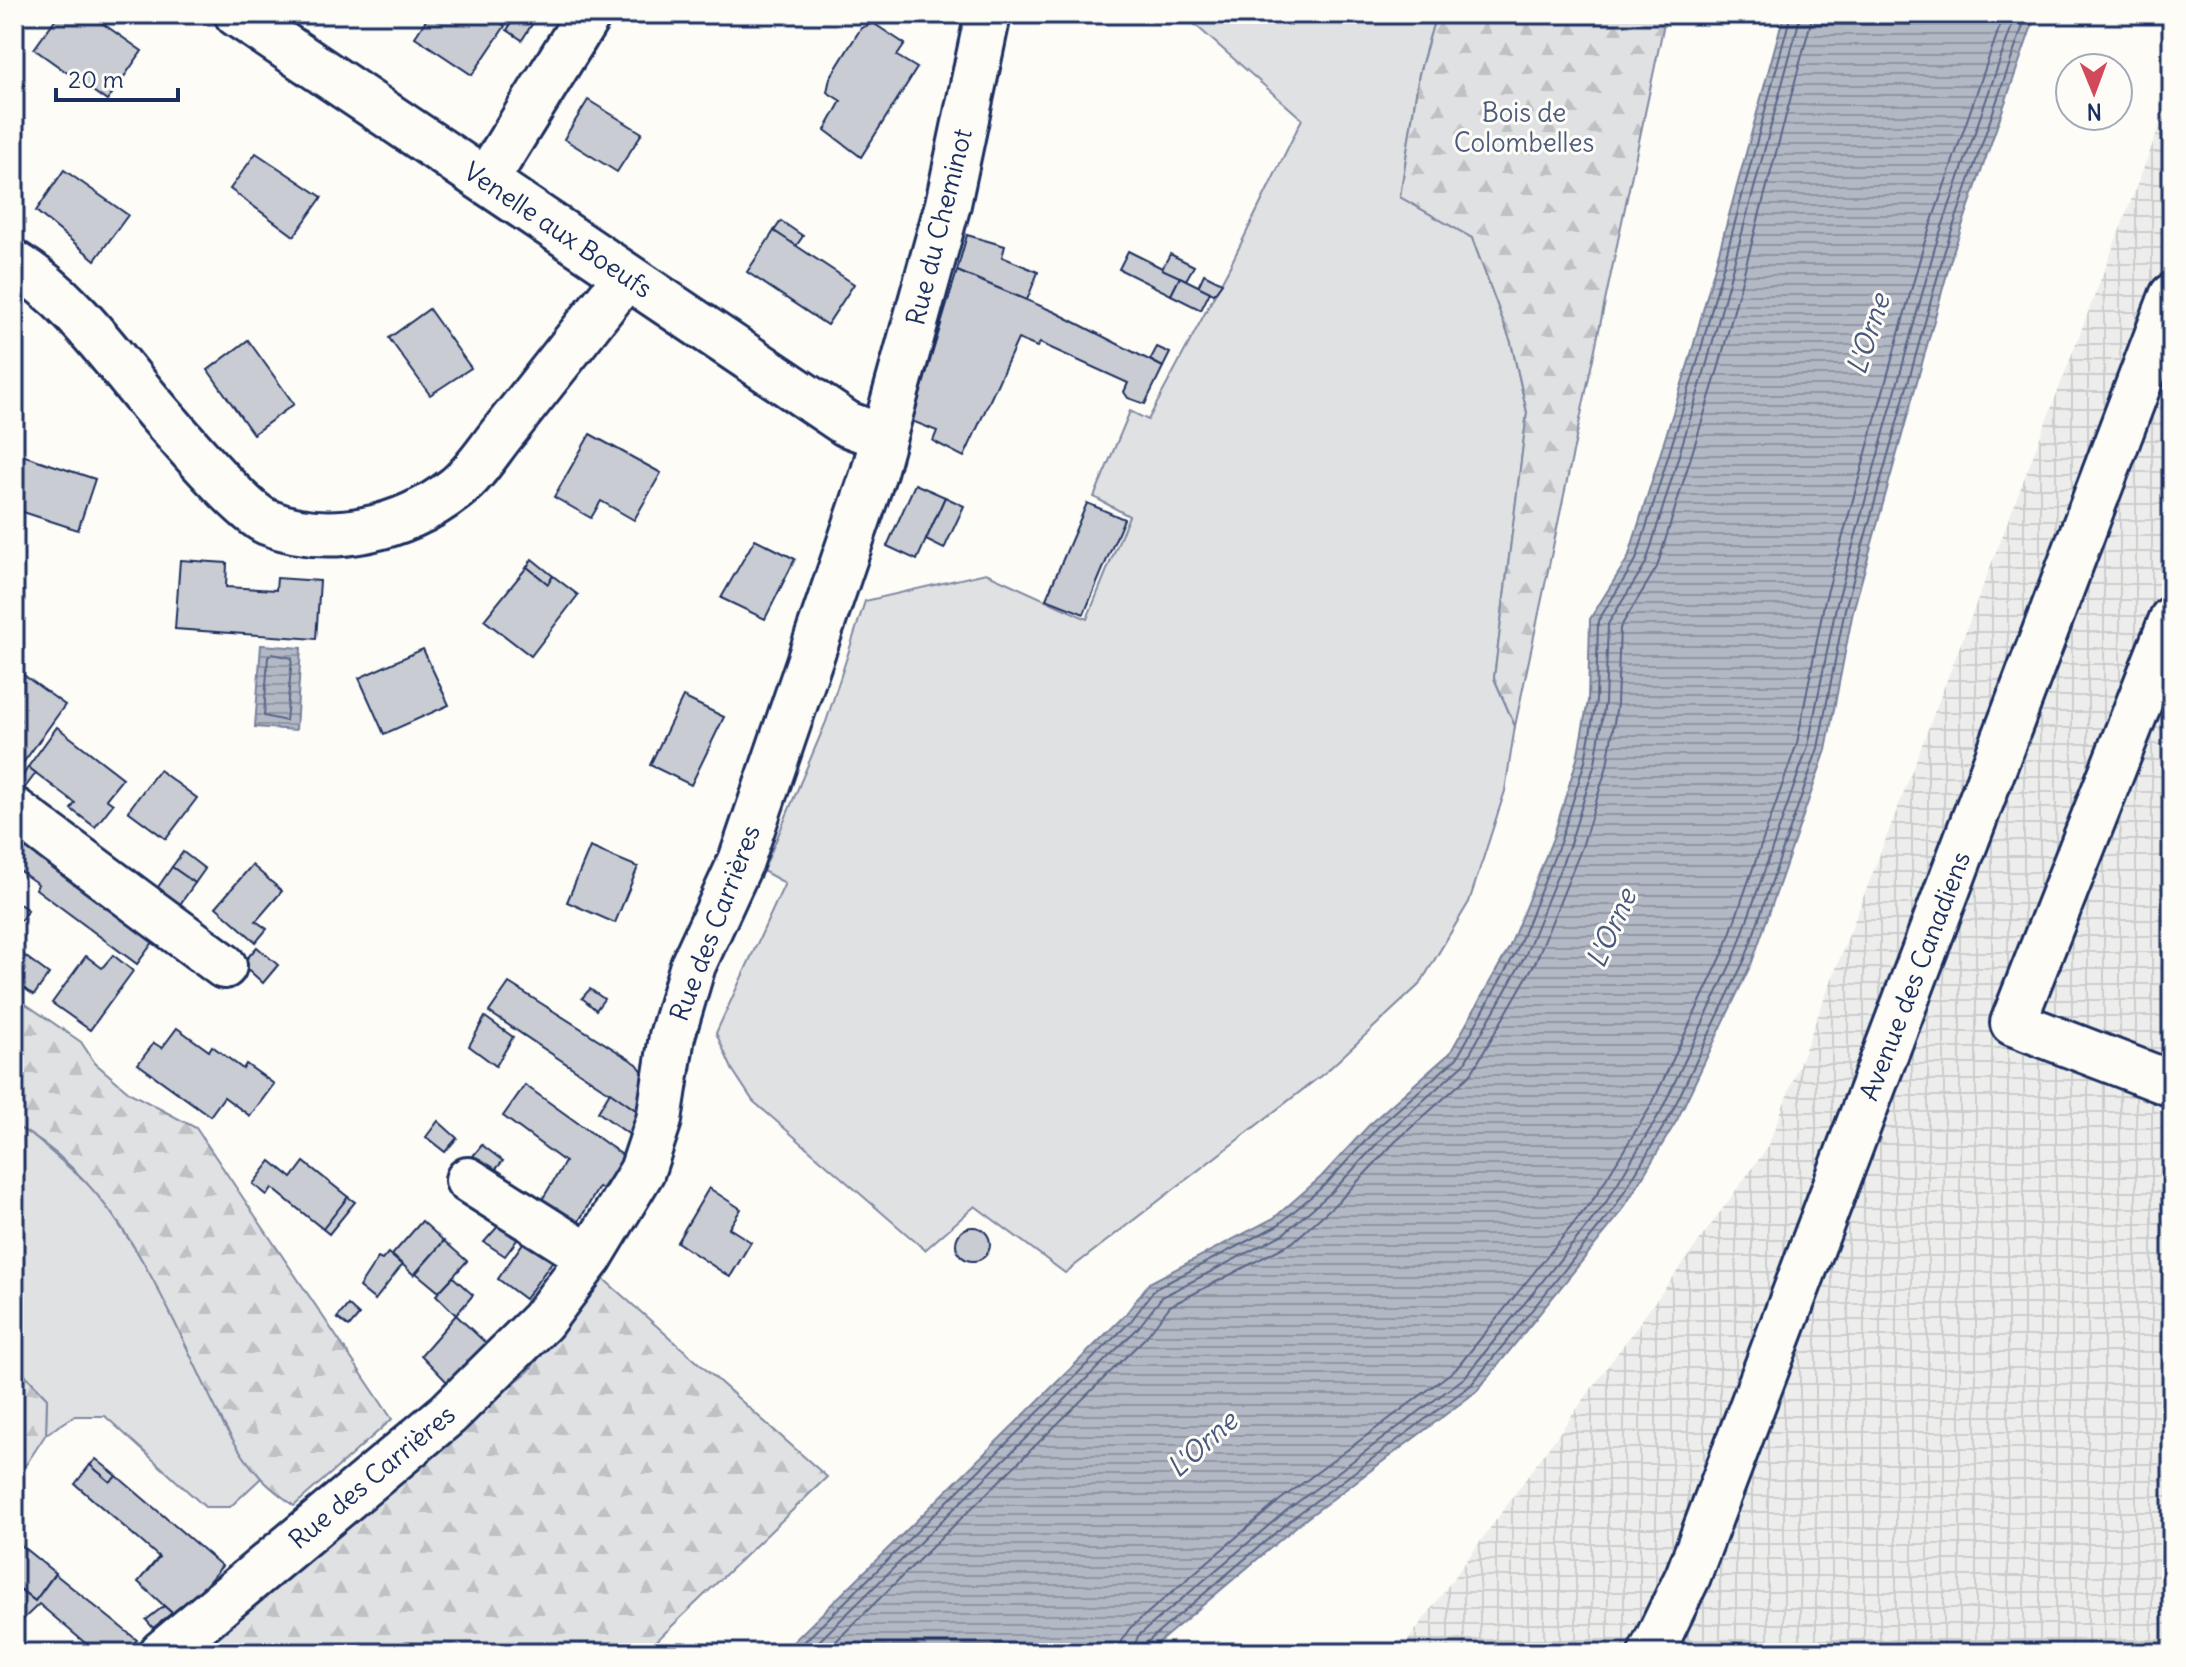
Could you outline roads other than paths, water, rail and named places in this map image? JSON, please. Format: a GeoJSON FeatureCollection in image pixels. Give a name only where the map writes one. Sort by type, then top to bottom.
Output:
{"type":"FeatureCollection","features":[{"type":"Feature","properties":{"kind":"street","name":"Venelle aux Boeufs"},"geometry":{"type":"LineString","coordinates":[[237,14],[847,424],[882,437]]}},
{"type":"Feature","properties":{"kind":"street"},"geometry":{"type":"LineString","coordinates":[[486,180],[589,14]]}},
{"type":"Feature","properties":{"kind":"street","name":"Rue du Cheminot"},"geometry":{"type":"LineString","coordinates":[[882,437],[948,204],[988,14]]}},
{"type":"Feature","properties":{"kind":"street"},"geometry":{"type":"LineString","coordinates":[[14,263],[33,274],[107,347],[183,439],[265,521],[326,534],[368,529],[417,516],[458,487],[626,277]]}},
{"type":"Feature","properties":{"kind":"street","name":"Avenue des Canadiens"},"geometry":{"type":"LineString","coordinates":[[1651,1653],[1688,1576],[2172,296]]}},
{"type":"Feature","properties":{"kind":"street","name":"Rue des Carrières"},"geometry":{"type":"LineString","coordinates":[[162,1653],[448,1414],[542,1321],[590,1257],[642,1171],[659,1120],[672,1036],[693,965],[741,861],[869,487],[882,437]]}},
{"type":"Feature","properties":{"kind":"street"},"geometry":{"type":"LineString","coordinates":[[2172,619],[2013,1023],[2172,1084]]}},
{"type":"Feature","properties":{"kind":"street"},"geometry":{"type":"LineString","coordinates":[[14,810],[224,966]]}},
{"type":"Feature","properties":{"kind":"street"},"geometry":{"type":"LineString","coordinates":[[468,1180],[590,1257]]}},
{"type":"Feature","properties":{"kind":"water","name":"L'Orne"},"geometry":{"type":"Polygon","coordinates":[[[1784,14],[2036,14],[1953,252],[1853,611],[1826,750],[1752,962],[1677,1120],[1620,1214],[1477,1391],[1299,1524],[1146,1653],[782,1653],[1125,1315],[1149,1283],[1274,1218],[1321,1177],[1373,1121],[1450,1053],[1509,948],[1553,838],[1577,759],[1588,701],[1590,619],[1628,558],[1690,358],[1784,14]]]}},
{"type":"Feature","properties":{"kind":"water"},"geometry":{"type":"Polygon","coordinates":[[[261,645],[301,648],[296,730],[255,727],[261,645]]]}},
{"type":"Feature","properties":{"kind":"park label","name":"Bois de Colombelles"},"geometry":{"type":"Point","coordinates":[1524,128]}}]}
